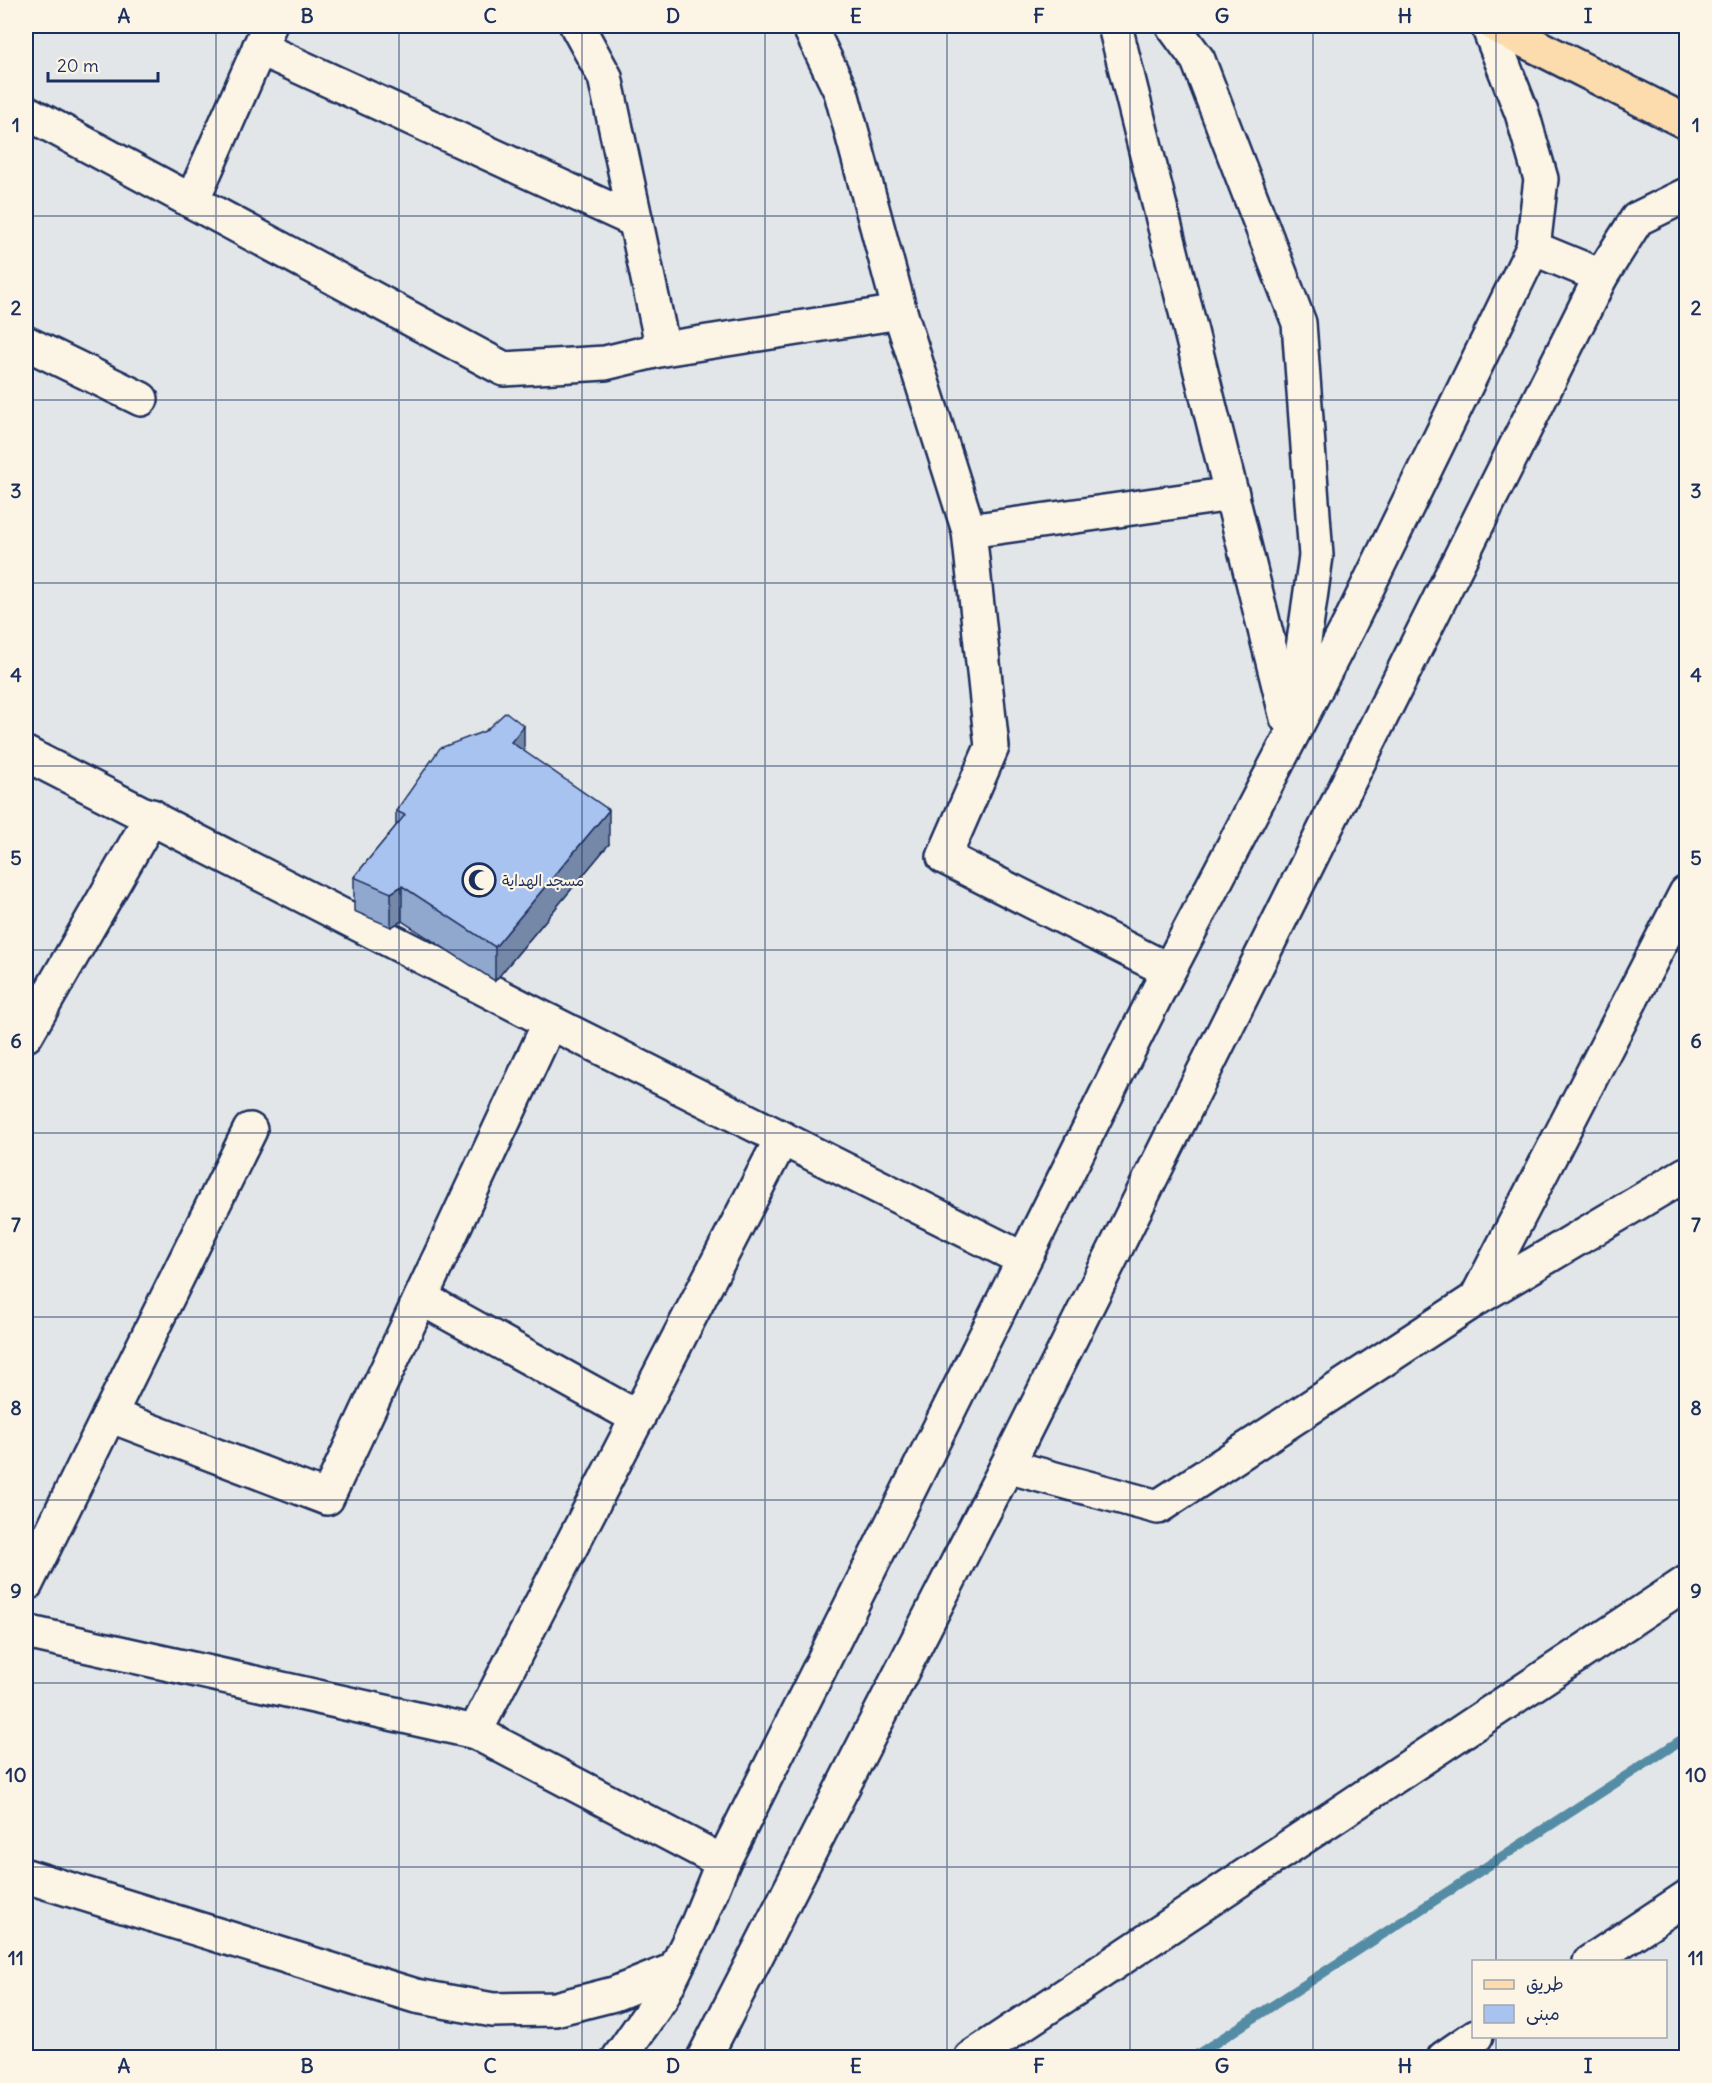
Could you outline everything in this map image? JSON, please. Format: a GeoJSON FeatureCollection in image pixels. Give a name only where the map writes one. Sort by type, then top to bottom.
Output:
{"type":"FeatureCollection","features":[{"type":"Feature","properties":{"kind":"main road"},"geometry":{"type":"LineString","coordinates":[[1496,26],[1686,122]]}},
{"type":"Feature","properties":{"kind":"street"},"geometry":{"type":"LineString","coordinates":[[577,26],[604,77],[663,349]]}},
{"type":"Feature","properties":{"kind":"street"},"geometry":{"type":"LineString","coordinates":[[809,26],[841,92],[900,312],[969,531],[992,747],[944,856],[1168,970]]}},
{"type":"Feature","properties":{"kind":"street"},"geometry":{"type":"LineString","coordinates":[[1115,26],[1291,735]]}},
{"type":"Feature","properties":{"kind":"street"},"geometry":{"type":"LineString","coordinates":[[1173,26],[1198,60],[1299,323],[1316,556],[1291,735]]}},
{"type":"Feature","properties":{"kind":"street"},"geometry":{"type":"LineString","coordinates":[[619,2058],[661,1998],[723,1862],[1023,1258],[1168,970],[1353,616],[1533,248],[1541,179],[1522,113],[1488,26]]}},
{"type":"Feature","properties":{"kind":"street"},"geometry":{"type":"LineString","coordinates":[[192,201],[264,37],[636,220]]}},
{"type":"Feature","properties":{"kind":"street"},"geometry":{"type":"LineString","coordinates":[[26,112],[504,369],[604,363],[663,349],[900,312]]}},
{"type":"Feature","properties":{"kind":"street"},"geometry":{"type":"LineString","coordinates":[[704,2058],[1007,1466],[1601,276],[1637,219],[1686,195]]}},
{"type":"Feature","properties":{"kind":"street"},"geometry":{"type":"LineString","coordinates":[[1533,248],[1601,276]]}},
{"type":"Feature","properties":{"kind":"street"},"geometry":{"type":"LineString","coordinates":[[26,343],[141,399]]}},
{"type":"Feature","properties":{"kind":"street"},"geometry":{"type":"LineString","coordinates":[[969,531],[1232,494]]}},
{"type":"Feature","properties":{"kind":"street"},"geometry":{"type":"LineString","coordinates":[[26,754],[152,816],[550,1022],[1023,1258]]}},
{"type":"Feature","properties":{"kind":"street"},"geometry":{"type":"LineString","coordinates":[[26,1035],[152,816]]}},
{"type":"Feature","properties":{"kind":"street"},"geometry":{"type":"LineString","coordinates":[[1476,1299],[1686,893]]}},
{"type":"Feature","properties":{"kind":"street"},"geometry":{"type":"LineString","coordinates":[[109,1415],[327,1498],[550,1022]]}},
{"type":"Feature","properties":{"kind":"street"},"geometry":{"type":"LineString","coordinates":[[26,1584],[250,1130]]}},
{"type":"Feature","properties":{"kind":"street"},"geometry":{"type":"LineString","coordinates":[[476,1732],[782,1138]]}},
{"type":"Feature","properties":{"kind":"street"},"geometry":{"type":"LineString","coordinates":[[1007,1466],[1158,1507],[1476,1299],[1686,1174]]}},
{"type":"Feature","properties":{"kind":"street"},"geometry":{"type":"LineString","coordinates":[[421,1298],[638,1418]]}},
{"type":"Feature","properties":{"kind":"street"},"geometry":{"type":"LineString","coordinates":[[971,2058],[1686,1583]]}},
{"type":"Feature","properties":{"kind":"street"},"geometry":{"type":"LineString","coordinates":[[26,1632],[476,1732],[723,1862]]}},
{"type":"Feature","properties":{"kind":"street"},"geometry":{"type":"LineString","coordinates":[[26,1876],[416,1996],[493,2010],[555,2009],[614,1994],[674,1970]]}},
{"type":"Feature","properties":{"kind":"street"},"geometry":{"type":"LineString","coordinates":[[1593,1960],[1686,1898]]}},
{"type":"Feature","properties":{"kind":"street"},"geometry":{"type":"LineString","coordinates":[[1444,2058],[1474,2038]]}},
{"type":"Feature","properties":{"kind":"building","name":"مسجد الهداية"},"geometry":{"type":"Polygon","coordinates":[[[506,712],[524,726],[511,742],[609,810],[495,947],[402,886],[391,893],[354,877],[405,815],[396,811],[440,748],[485,731],[506,712]]]}},
{"type":"Feature","properties":{"kind":"waterway"},"geometry":{"type":"LineString","coordinates":[[1192,2058],[1686,1737]]}},
{"type":"Feature","properties":{"kind":"place","name":"مسجد الهداية"},"geometry":{"type":"Point","coordinates":[479,880]}}]}
